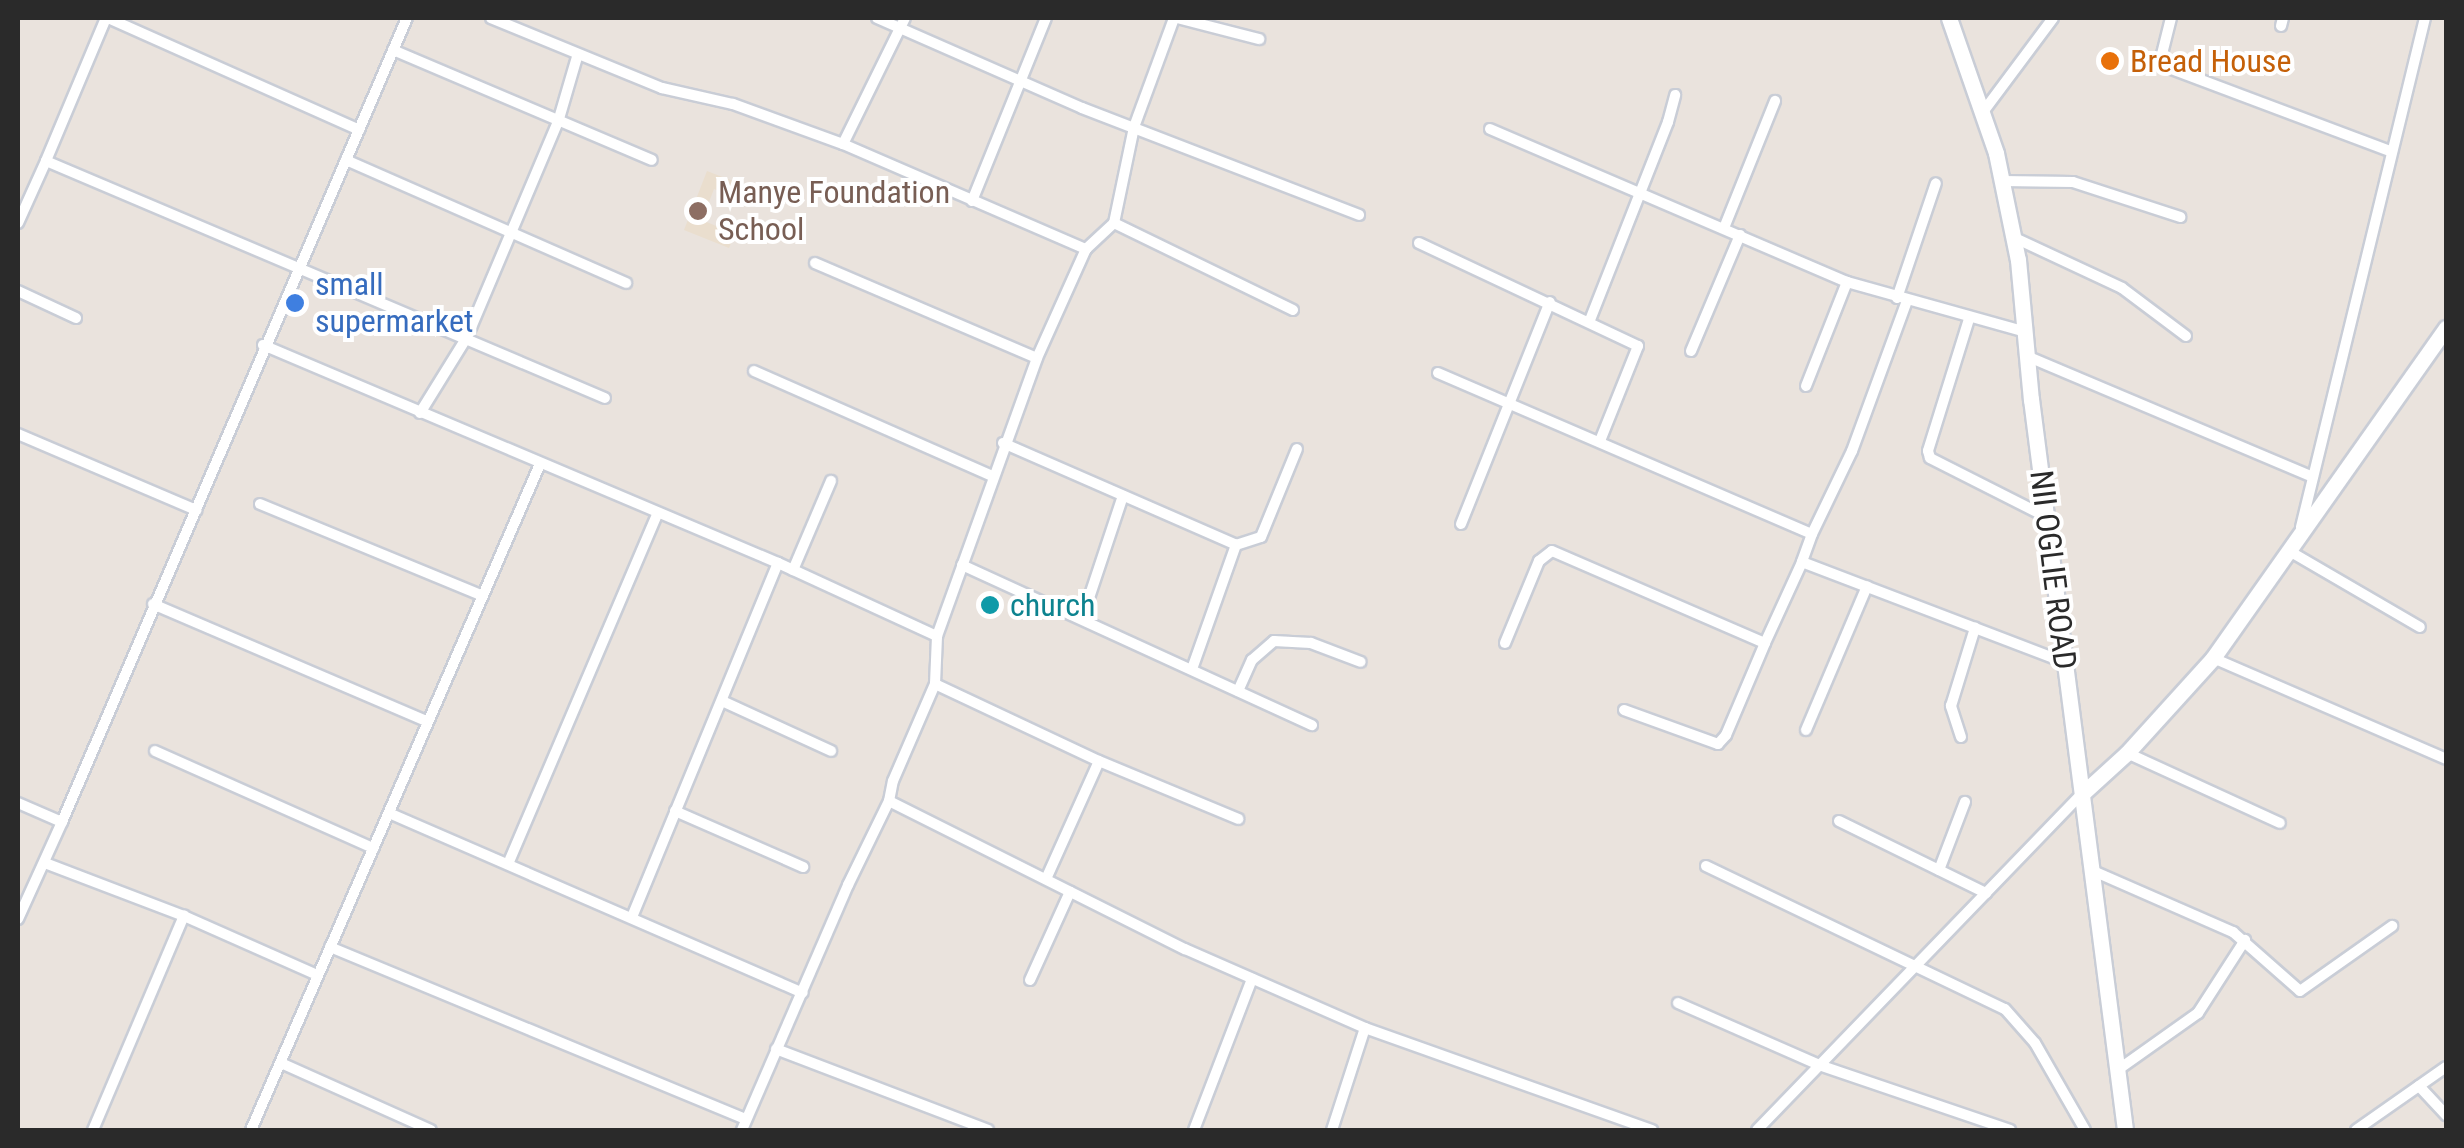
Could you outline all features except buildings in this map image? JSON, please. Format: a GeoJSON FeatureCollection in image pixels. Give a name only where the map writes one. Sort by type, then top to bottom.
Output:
{"type":"FeatureCollection","features":[{"type":"Feature","properties":{"kind":"street"},"geometry":{"type":"LineString","coordinates":[[18,223],[107,18],[359,130]]}},
{"type":"Feature","properties":{"kind":"street"},"geometry":{"type":"LineString","coordinates":[[18,920],[408,18]]}},
{"type":"Feature","properties":{"kind":"street"},"geometry":{"type":"LineString","coordinates":[[491,18],[577,57],[662,88],[733,104],[843,144],[1086,249]]}},
{"type":"Feature","properties":{"kind":"street"},"geometry":{"type":"LineString","coordinates":[[877,18],[1019,81],[1358,214]]}},
{"type":"Feature","properties":{"kind":"street"},"geometry":{"type":"LineString","coordinates":[[843,144],[905,18]]}},
{"type":"Feature","properties":{"kind":"street"},"geometry":{"type":"LineString","coordinates":[[972,201],[1046,18]]}},
{"type":"Feature","properties":{"kind":"street"},"geometry":{"type":"LineString","coordinates":[[330,947],[744,1125],[890,801],[893,781],[935,684],[937,636],[1003,443],[1086,249],[1114,223],[1134,127],[1175,18],[1259,39]]}},
{"type":"Feature","properties":{"kind":"street","name":"NII OGLIE ROAD"},"geometry":{"type":"LineString","coordinates":[[1949,18],[1982,112],[2015,238],[2045,516],[2125,1130]]}},
{"type":"Feature","properties":{"kind":"street"},"geometry":{"type":"LineString","coordinates":[[1982,112],[2053,18]]}},
{"type":"Feature","properties":{"kind":"street"},"geometry":{"type":"LineString","coordinates":[[2171,18],[2162,54],[2169,68],[2392,152]]}},
{"type":"Feature","properties":{"kind":"street"},"geometry":{"type":"LineString","coordinates":[[2294,547],[2425,18]]}},
{"type":"Feature","properties":{"kind":"street"},"geometry":{"type":"LineString","coordinates":[[392,50],[652,160]]}},
{"type":"Feature","properties":{"kind":"street"},"geometry":{"type":"LineString","coordinates":[[420,413],[467,337],[558,122],[577,57]]}},
{"type":"Feature","properties":{"kind":"street"},"geometry":{"type":"LineString","coordinates":[[1590,320],[1641,194],[1674,95]]}},
{"type":"Feature","properties":{"kind":"street"},"geometry":{"type":"LineString","coordinates":[[1724,228],[1776,101]]}},
{"type":"Feature","properties":{"kind":"street"},"geometry":{"type":"LineString","coordinates":[[1490,129],[1847,282],[2026,332]]}},
{"type":"Feature","properties":{"kind":"street"},"geometry":{"type":"LineString","coordinates":[[346,160],[626,284]]}},
{"type":"Feature","properties":{"kind":"street"},"geometry":{"type":"LineString","coordinates":[[46,161],[605,398]]}},
{"type":"Feature","properties":{"kind":"street"},"geometry":{"type":"LineString","coordinates":[[2002,181],[2073,182],[2180,217]]}},
{"type":"Feature","properties":{"kind":"street"},"geometry":{"type":"LineString","coordinates":[[1624,710],[1718,744],[1726,735],[1852,451],[1936,183]]}},
{"type":"Feature","properties":{"kind":"street"},"geometry":{"type":"LineString","coordinates":[[1114,223],[1292,310]]}},
{"type":"Feature","properties":{"kind":"street"},"geometry":{"type":"LineString","coordinates":[[1691,351],[1740,236]]}},
{"type":"Feature","properties":{"kind":"street"},"geometry":{"type":"LineString","coordinates":[[2015,238],[2122,288],[2186,336]]}},
{"type":"Feature","properties":{"kind":"street"},"geometry":{"type":"LineString","coordinates":[[1418,243],[1590,320],[1638,346],[1600,441]]}},
{"type":"Feature","properties":{"kind":"street"},"geometry":{"type":"LineString","coordinates":[[814,262],[1037,358]]}},
{"type":"Feature","properties":{"kind":"street"},"geometry":{"type":"LineString","coordinates":[[1806,386],[1847,282]]}},
{"type":"Feature","properties":{"kind":"street"},"geometry":{"type":"LineString","coordinates":[[18,292],[76,318]]}},
{"type":"Feature","properties":{"kind":"street"},"geometry":{"type":"LineString","coordinates":[[1460,524],[1550,302]]}},
{"type":"Feature","properties":{"kind":"street"},"geometry":{"type":"LineString","coordinates":[[1969,319],[1928,451],[1930,458],[2045,516]]}},
{"type":"Feature","properties":{"kind":"street"},"geometry":{"type":"LineString","coordinates":[[1756,1130],[2083,793],[2127,753],[2213,658],[2446,328]]}},
{"type":"Feature","properties":{"kind":"street"},"geometry":{"type":"LineString","coordinates":[[263,346],[778,563],[937,636]]}},
{"type":"Feature","properties":{"kind":"street"},"geometry":{"type":"LineString","coordinates":[[2030,358],[2314,477]]}},
{"type":"Feature","properties":{"kind":"street"},"geometry":{"type":"LineString","coordinates":[[754,371],[992,476]]}},
{"type":"Feature","properties":{"kind":"street"},"geometry":{"type":"LineString","coordinates":[[1438,373],[1509,400],[1812,534]]}},
{"type":"Feature","properties":{"kind":"street"},"geometry":{"type":"LineString","coordinates":[[18,434],[196,510]]}},
{"type":"Feature","properties":{"kind":"street"},"geometry":{"type":"LineString","coordinates":[[1003,443],[1236,545],[1261,537],[1296,449]]}},
{"type":"Feature","properties":{"kind":"street"},"geometry":{"type":"LineString","coordinates":[[251,1130],[540,464]]}},
{"type":"Feature","properties":{"kind":"street"},"geometry":{"type":"LineString","coordinates":[[793,570],[831,481]]}},
{"type":"Feature","properties":{"kind":"street"},"geometry":{"type":"LineString","coordinates":[[1082,620],[1123,496]]}},
{"type":"Feature","properties":{"kind":"street"},"geometry":{"type":"LineString","coordinates":[[260,504],[483,596]]}},
{"type":"Feature","properties":{"kind":"street"},"geometry":{"type":"LineString","coordinates":[[508,864],[657,515]]}},
{"type":"Feature","properties":{"kind":"street"},"geometry":{"type":"LineString","coordinates":[[1192,669],[1236,545]]}},
{"type":"Feature","properties":{"kind":"street"},"geometry":{"type":"LineString","coordinates":[[2294,547],[2420,627]]}},
{"type":"Feature","properties":{"kind":"street"},"geometry":{"type":"LineString","coordinates":[[1505,643],[1539,561],[1552,551],[1765,643]]}},
{"type":"Feature","properties":{"kind":"street"},"geometry":{"type":"LineString","coordinates":[[1802,562],[2064,662]]}},
{"type":"Feature","properties":{"kind":"street"},"geometry":{"type":"LineString","coordinates":[[632,917],[778,563]]}},
{"type":"Feature","properties":{"kind":"street"},"geometry":{"type":"LineString","coordinates":[[962,565],[1312,725]]}},
{"type":"Feature","properties":{"kind":"street"},"geometry":{"type":"LineString","coordinates":[[1806,730],[1867,586]]}},
{"type":"Feature","properties":{"kind":"street"},"geometry":{"type":"LineString","coordinates":[[153,604],[426,721]]}},
{"type":"Feature","properties":{"kind":"street"},"geometry":{"type":"LineString","coordinates":[[1961,737],[1951,706],[1975,628]]}},
{"type":"Feature","properties":{"kind":"street"},"geometry":{"type":"LineString","coordinates":[[1238,690],[1252,660],[1274,641],[1311,644],[1362,662]]}},
{"type":"Feature","properties":{"kind":"street"},"geometry":{"type":"LineString","coordinates":[[2213,658],[2446,758]]}},
{"type":"Feature","properties":{"kind":"street"},"geometry":{"type":"LineString","coordinates":[[935,684],[1099,761],[1238,819]]}},
{"type":"Feature","properties":{"kind":"street"},"geometry":{"type":"LineString","coordinates":[[722,701],[831,752]]}},
{"type":"Feature","properties":{"kind":"street"},"geometry":{"type":"LineString","coordinates":[[155,751],[372,848]]}},
{"type":"Feature","properties":{"kind":"street"},"geometry":{"type":"LineString","coordinates":[[2127,753],[2280,824]]}},
{"type":"Feature","properties":{"kind":"street"},"geometry":{"type":"LineString","coordinates":[[1046,879],[1099,761]]}},
{"type":"Feature","properties":{"kind":"street"},"geometry":{"type":"LineString","coordinates":[[890,801],[1252,979],[1365,1028],[1652,1130]]}},
{"type":"Feature","properties":{"kind":"street"},"geometry":{"type":"LineString","coordinates":[[1940,870],[1965,802]]}},
{"type":"Feature","properties":{"kind":"street"},"geometry":{"type":"LineString","coordinates":[[18,803],[62,822]]}},
{"type":"Feature","properties":{"kind":"street"},"geometry":{"type":"LineString","coordinates":[[675,811],[803,867]]}},
{"type":"Feature","properties":{"kind":"street"},"geometry":{"type":"LineString","coordinates":[[389,813],[802,993]]}},
{"type":"Feature","properties":{"kind":"street"},"geometry":{"type":"LineString","coordinates":[[1839,821],[1986,893]]}},
{"type":"Feature","properties":{"kind":"street"},"geometry":{"type":"LineString","coordinates":[[45,863],[184,916],[317,974]]}},
{"type":"Feature","properties":{"kind":"street"},"geometry":{"type":"LineString","coordinates":[[1706,866],[1990,1000],[2017,1019],[2062,1087],[2084,1130]]}},
{"type":"Feature","properties":{"kind":"street"},"geometry":{"type":"LineString","coordinates":[[2091,870],[2245,940],[2300,991],[2392,926]]}},
{"type":"Feature","properties":{"kind":"street"},"geometry":{"type":"LineString","coordinates":[[1030,980],[1070,892]]}},
{"type":"Feature","properties":{"kind":"street"},"geometry":{"type":"LineString","coordinates":[[93,1130],[184,916]]}},
{"type":"Feature","properties":{"kind":"street"},"geometry":{"type":"LineString","coordinates":[[2119,1069],[2198,1013],[2245,940]]}},
{"type":"Feature","properties":{"kind":"street"},"geometry":{"type":"LineString","coordinates":[[1194,1130],[1252,979]]}},
{"type":"Feature","properties":{"kind":"street"},"geometry":{"type":"LineString","coordinates":[[1678,1003],[1819,1066],[2010,1130]]}},
{"type":"Feature","properties":{"kind":"street"},"geometry":{"type":"LineString","coordinates":[[1332,1130],[1365,1028]]}},
{"type":"Feature","properties":{"kind":"street"},"geometry":{"type":"LineString","coordinates":[[776,1048],[988,1130]]}},
{"type":"Feature","properties":{"kind":"street"},"geometry":{"type":"LineString","coordinates":[[282,1064],[431,1130]]}},
{"type":"Feature","properties":{"kind":"street"},"geometry":{"type":"LineString","coordinates":[[2356,1130],[2446,1067]]}},
{"type":"Feature","properties":{"kind":"street"},"geometry":{"type":"LineString","coordinates":[[2419,1086],[2446,1115]]}},
{"type":"Feature","properties":{"kind":"shaded area","name":"Manye Foundation School"},"geometry":{"type":"Polygon","coordinates":[[[707,171],[751,188],[746,201],[714,189],[702,220],[735,234],[729,248],[684,230],[707,171]]]}},
{"type":"Feature","properties":{"kind":"place","name":"Bread House"},"geometry":{"type":"Point","coordinates":[2110,61]}},
{"type":"Feature","properties":{"kind":"place","name":"Manye Foundation School"},"geometry":{"type":"Point","coordinates":[698,211]}},
{"type":"Feature","properties":{"kind":"place","name":"small supermarket"},"geometry":{"type":"Point","coordinates":[295,303]}},
{"type":"Feature","properties":{"kind":"place","name":"church"},"geometry":{"type":"Point","coordinates":[990,605]}}]}
